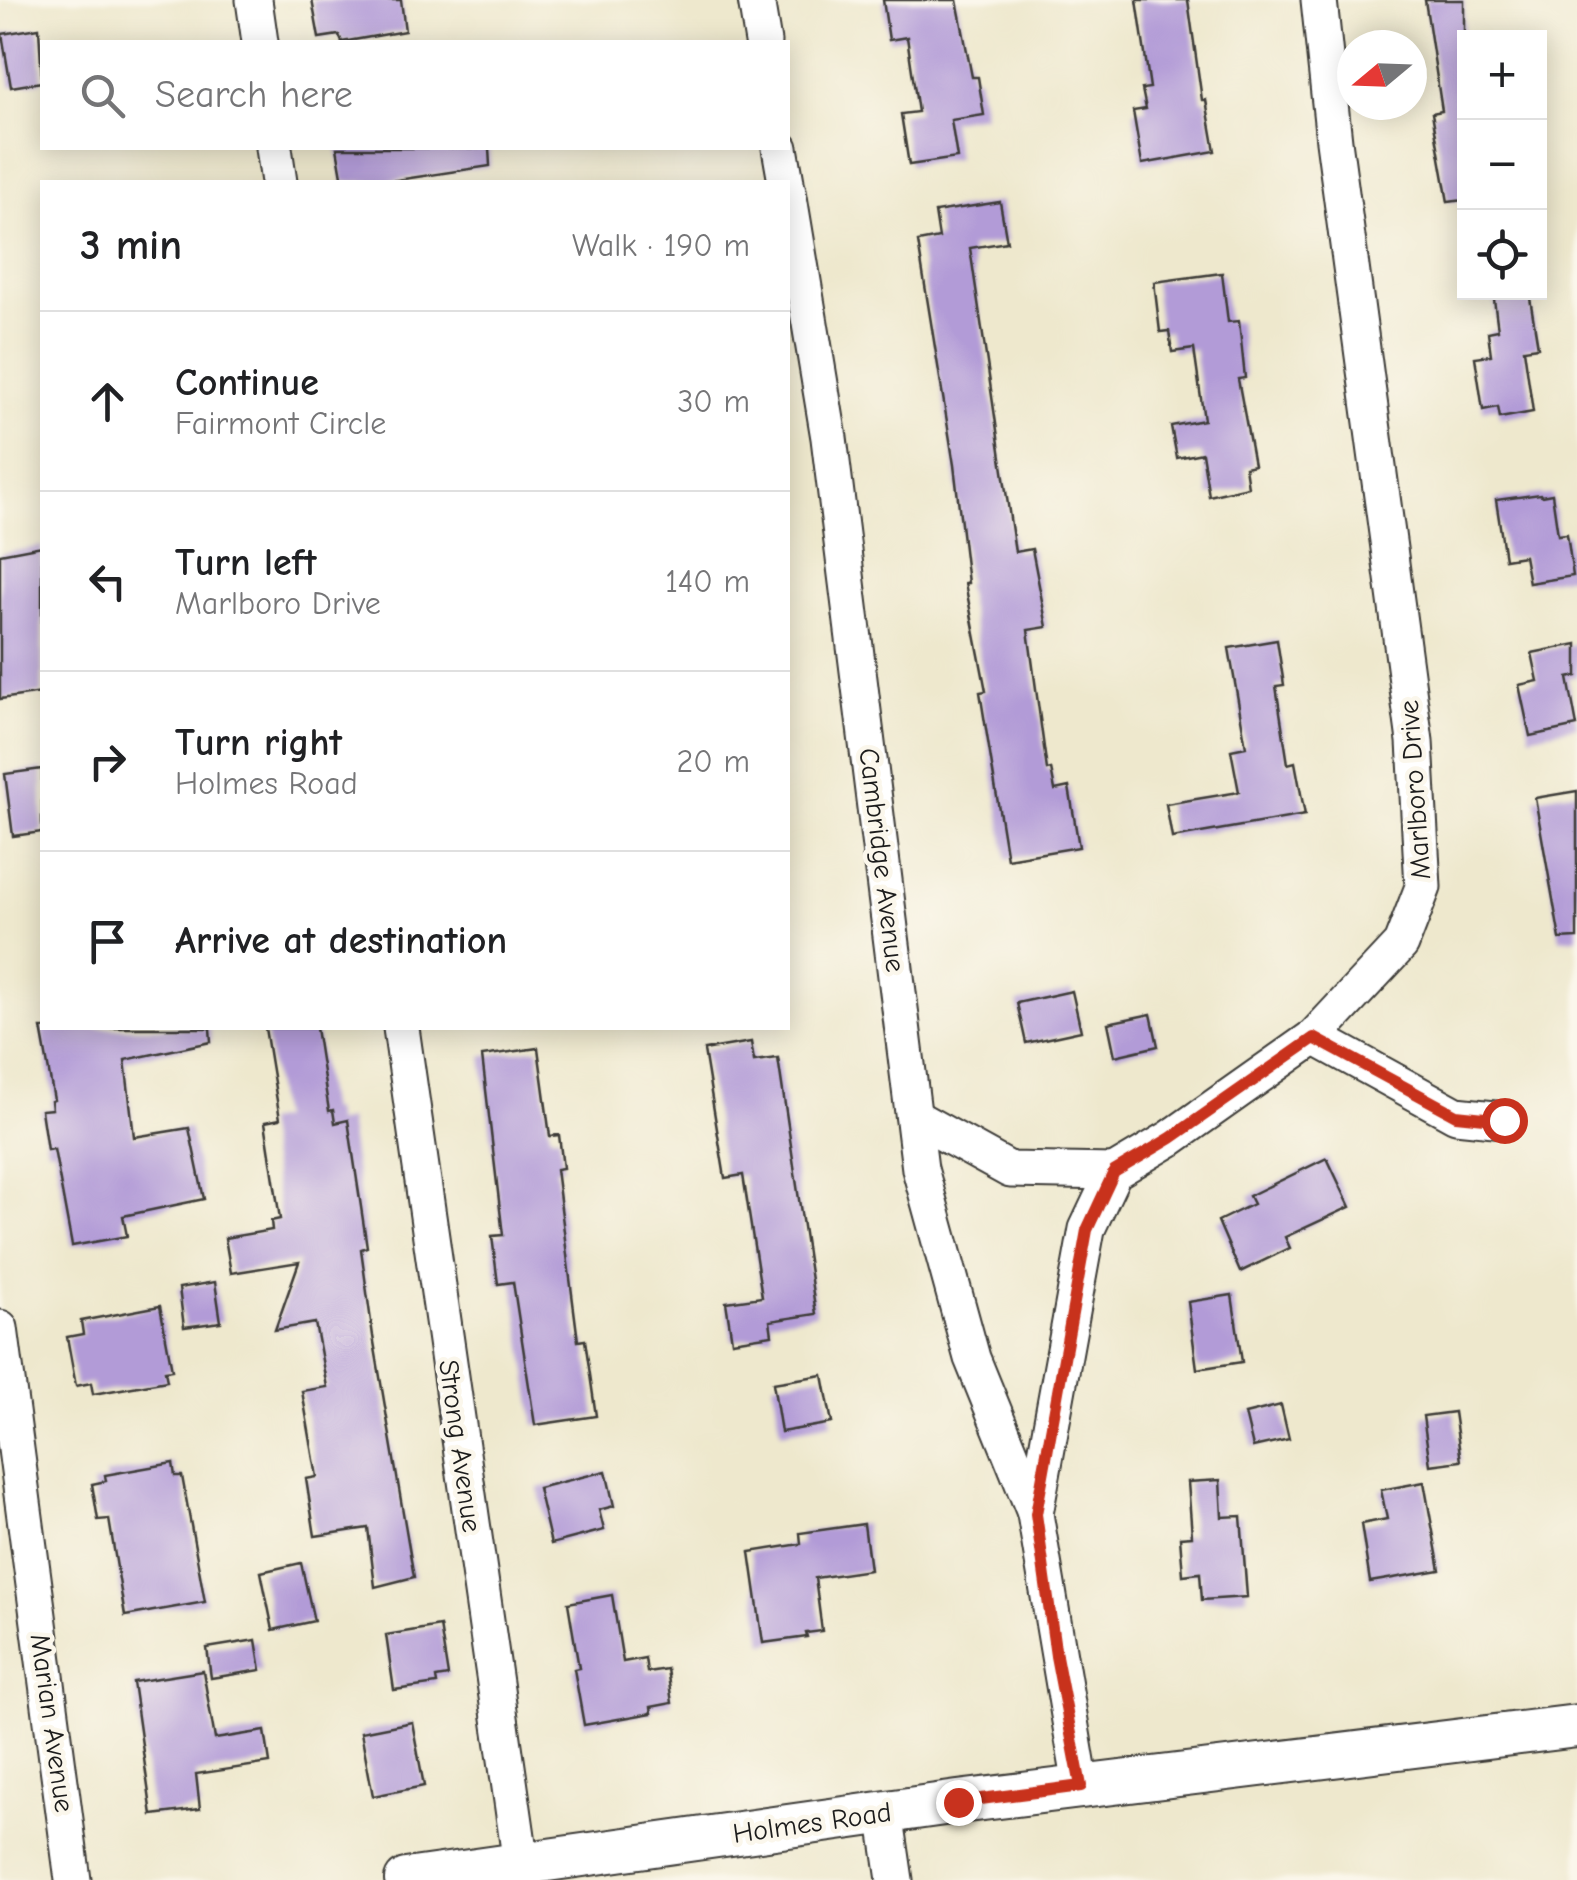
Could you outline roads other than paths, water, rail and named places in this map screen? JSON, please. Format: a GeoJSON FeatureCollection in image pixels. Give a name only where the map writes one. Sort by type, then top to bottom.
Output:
{"type":"FeatureCollection","features":[{"type":"Feature","properties":{"kind":"street"},"geometry":{"type":"LineString","coordinates":[[254,0],[260,40]]}},
{"type":"Feature","properties":{"kind":"street"},"geometry":{"type":"LineString","coordinates":[[756,0],[763,40]]}},
{"type":"Feature","properties":{"kind":"street","name":"Marlboro Drive"},"geometry":{"type":"LineString","coordinates":[[1114,1172],[1171,1138],[1314,1038],[1401,944],[1423,887],[1415,741],[1334,141],[1320,0]]}},
{"type":"Feature","properties":{"kind":"street"},"geometry":{"type":"LineString","coordinates":[[274,150],[279,180]]}},
{"type":"Feature","properties":{"kind":"street"},"geometry":{"type":"LineString","coordinates":[[780,150],[786,180]]}},
{"type":"Feature","properties":{"kind":"street","name":"Cambridge Avenue"},"geometry":{"type":"LineString","coordinates":[[790,203],[829,438],[920,1169],[972,1358],[1036,1514]]}},
{"type":"Feature","properties":{"kind":"street","name":"Strong Avenue"},"geometry":{"type":"LineString","coordinates":[[402,1030],[521,1864]]}},
{"type":"Feature","properties":{"kind":"street"},"geometry":{"type":"LineString","coordinates":[[1314,1038],[1456,1115],[1504,1120]]}},
{"type":"Feature","properties":{"kind":"street"},"geometry":{"type":"LineString","coordinates":[[914,1117],[1010,1170],[1114,1172],[1087,1230],[1036,1514],[1056,1656],[1081,1786]]}},
{"type":"Feature","properties":{"kind":"street","name":"Marian Avenue"},"geometry":{"type":"LineString","coordinates":[[0,1328],[74,1880]]}},
{"type":"Feature","properties":{"kind":"street","name":"Holmes Road"},"geometry":{"type":"LineString","coordinates":[[406,1880],[1081,1786],[1577,1726]]}},
{"type":"Feature","properties":{"kind":"street"},"geometry":{"type":"LineString","coordinates":[[886,1812],[895,1880]]}}]}
